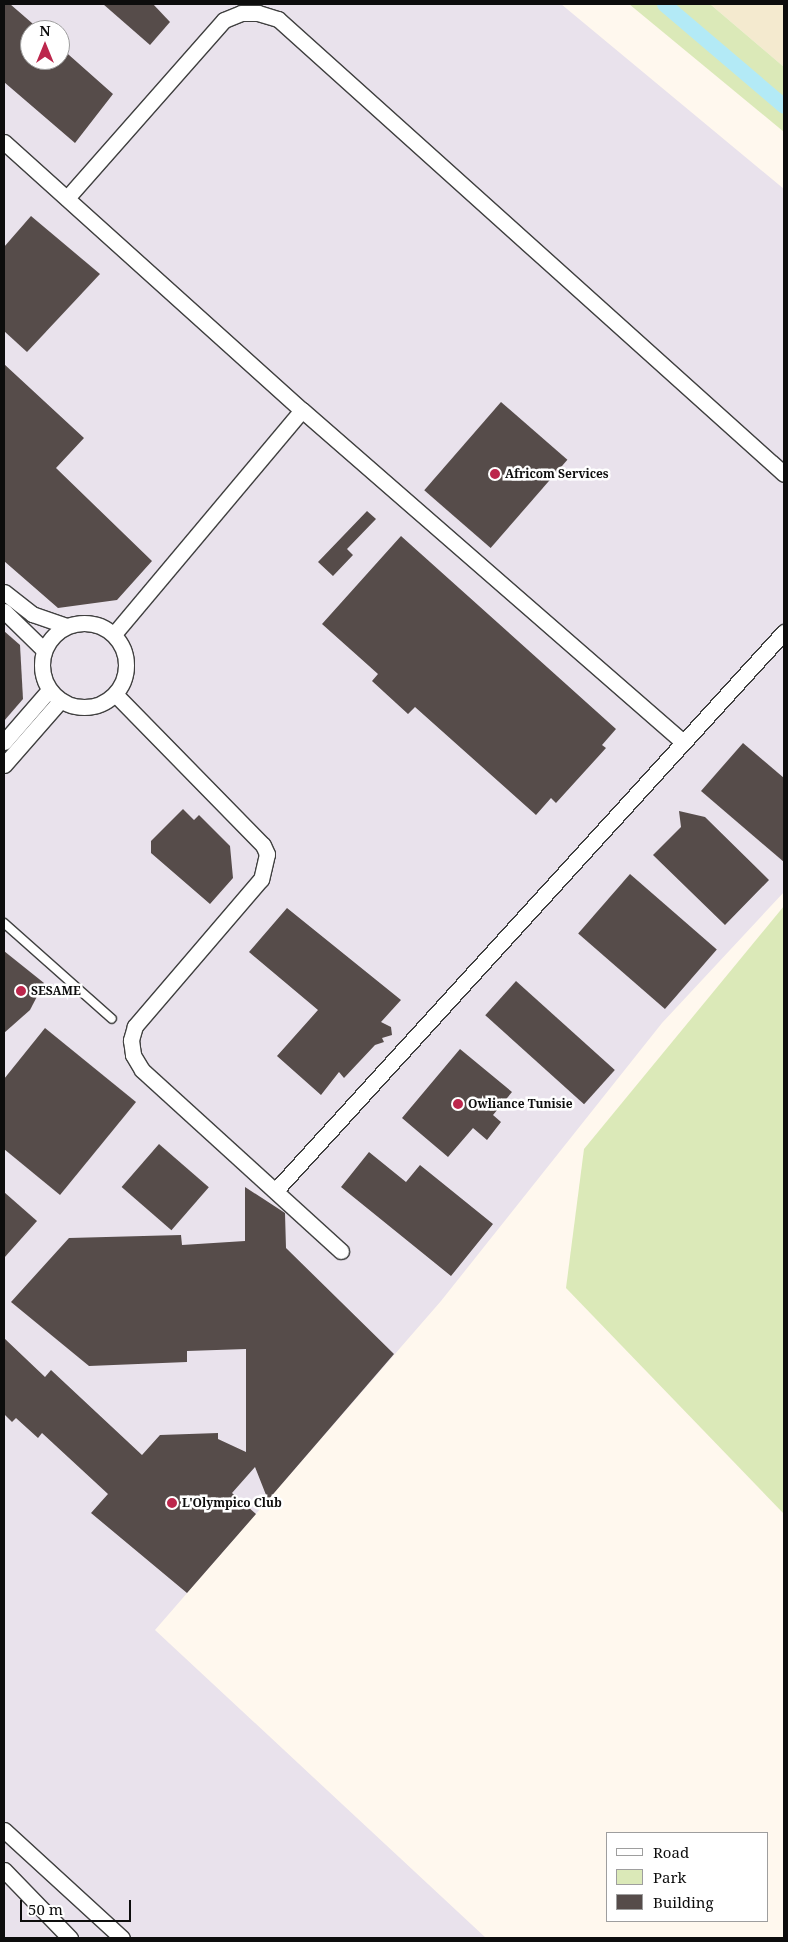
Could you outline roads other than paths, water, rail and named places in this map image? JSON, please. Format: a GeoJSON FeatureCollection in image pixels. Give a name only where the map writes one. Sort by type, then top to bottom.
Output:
{"type":"FeatureCollection","features":[{"type":"Feature","properties":{"kind":"street"},"geometry":{"type":"LineString","coordinates":[[67,198],[224,20],[241,13],[258,13],[278,19],[784,474]]}},
{"type":"Feature","properties":{"kind":"street"},"geometry":{"type":"LineString","coordinates":[[4,142],[302,410],[684,742]]}},
{"type":"Feature","properties":{"kind":"street"},"geometry":{"type":"LineString","coordinates":[[114,634],[302,410]]}},
{"type":"Feature","properties":{"kind":"street"},"geometry":{"type":"LineString","coordinates":[[4,592],[32,614],[66,626]]}},
{"type":"Feature","properties":{"kind":"street"},"geometry":{"type":"LineString","coordinates":[[4,612],[44,650]]}},
{"type":"Feature","properties":{"kind":"street"},"geometry":{"type":"LineString","coordinates":[[83,622],[99,625],[114,634],[123,648],[127,664],[124,680],[116,694],[102,704],[86,708],[61,700],[49,690],[41,667],[44,650],[53,636],[66,626],[83,622]]}},
{"type":"Feature","properties":{"kind":"street"},"geometry":{"type":"LineString","coordinates":[[276,1190],[784,632]]}},
{"type":"Feature","properties":{"kind":"street"},"geometry":{"type":"LineString","coordinates":[[4,742],[49,690]]}},
{"type":"Feature","properties":{"kind":"street"},"geometry":{"type":"LineString","coordinates":[[116,694],[263,845],[267,854],[261,879],[135,1026],[130,1040],[133,1055],[142,1070],[341,1251]]}},
{"type":"Feature","properties":{"kind":"street"},"geometry":{"type":"LineString","coordinates":[[4,765],[61,700]]}},
{"type":"Feature","properties":{"kind":"street"},"geometry":{"type":"LineString","coordinates":[[4,1830],[122,1938]]}},
{"type":"Feature","properties":{"kind":"street"},"geometry":{"type":"LineString","coordinates":[[4,1870],[70,1938]]}},
{"type":"Feature","properties":{"kind":"lane"},"geometry":{"type":"LineString","coordinates":[[4,923],[112,1019]]}},
{"type":"Feature","properties":{"kind":"waterway"},"geometry":{"type":"LineString","coordinates":[[664,4],[784,106]]}},
{"type":"Feature","properties":{"kind":"place","name":"Africom Services"},"geometry":{"type":"Point","coordinates":[495,474]}},
{"type":"Feature","properties":{"kind":"place","name":"SESAME"},"geometry":{"type":"Point","coordinates":[21,991]}},
{"type":"Feature","properties":{"kind":"place","name":"Owliance Tunisie"},"geometry":{"type":"Point","coordinates":[458,1104]}},
{"type":"Feature","properties":{"kind":"place","name":"L'Olympico Club"},"geometry":{"type":"Point","coordinates":[172,1503]}}]}
